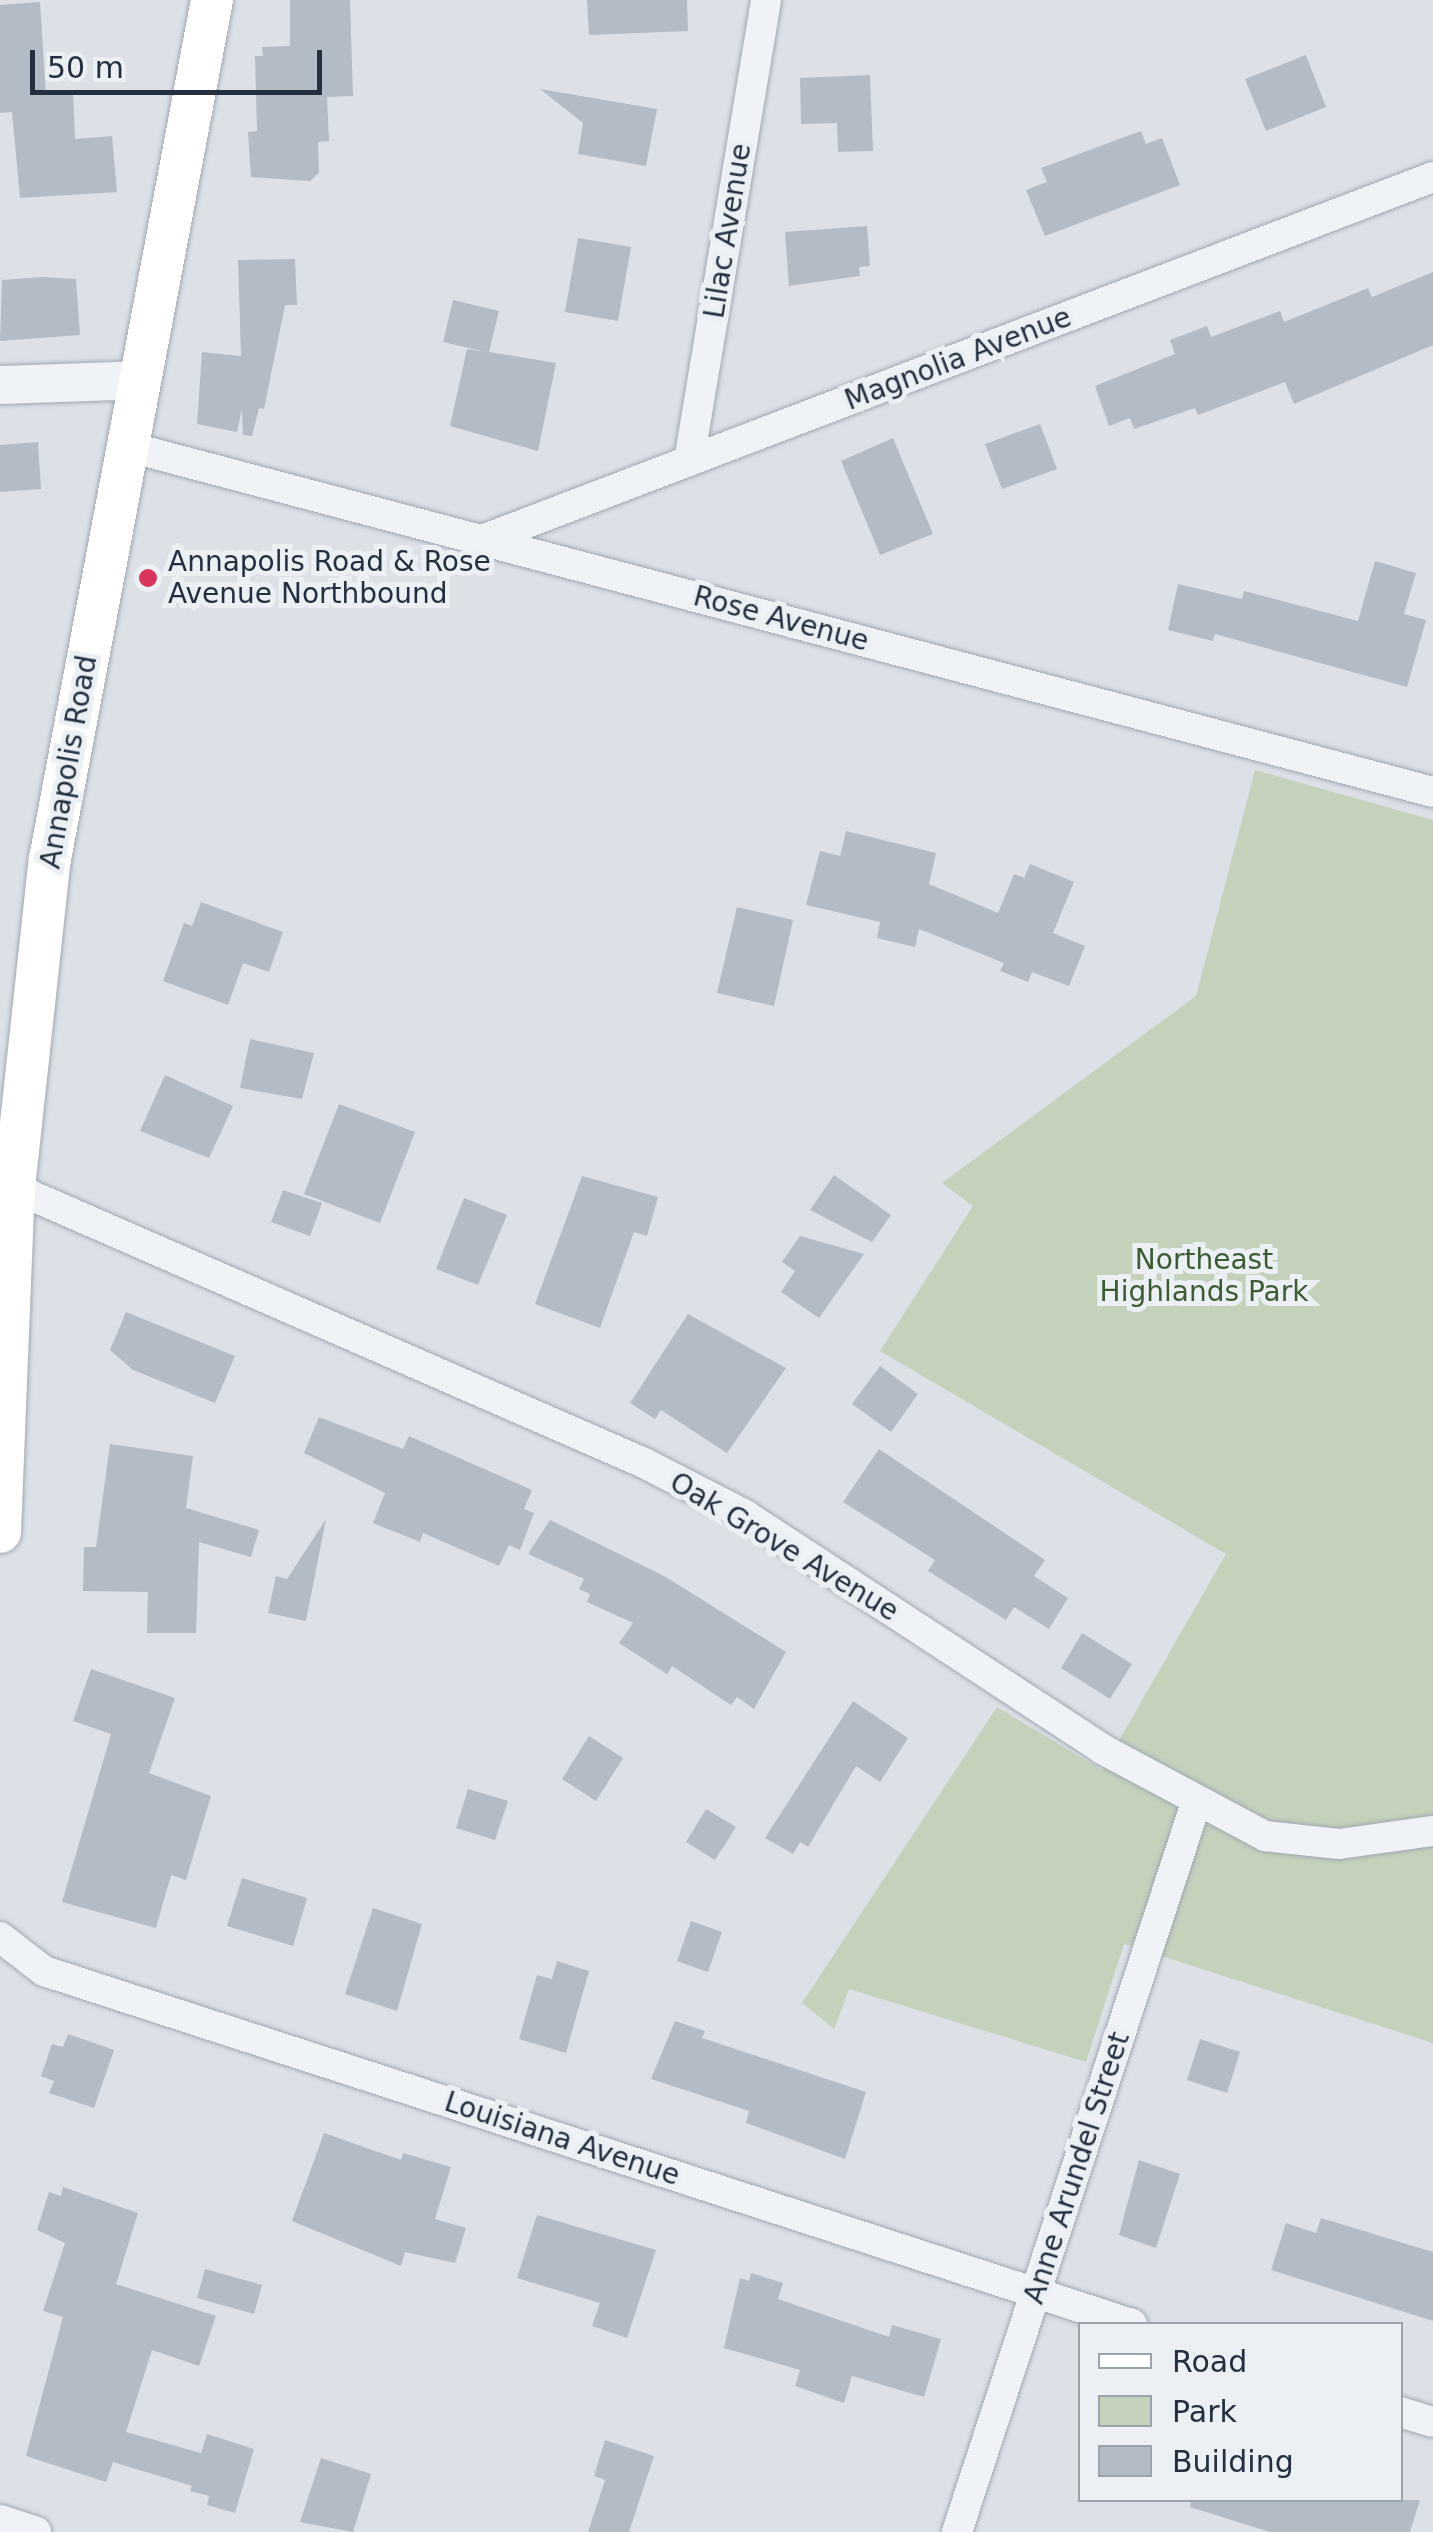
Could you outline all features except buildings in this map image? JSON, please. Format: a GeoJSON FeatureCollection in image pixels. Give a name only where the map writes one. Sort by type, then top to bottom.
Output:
{"type":"FeatureCollection","features":[{"type":"Feature","properties":{"kind":"main road","name":"Annapolis Road"},"geometry":{"type":"LineString","coordinates":[[0,1532],[14,1188],[50,859],[212,0]]}},
{"type":"Feature","properties":{"kind":"street","name":"Lilac Avenue"},"geometry":{"type":"LineString","coordinates":[[690,461],[766,0]]}},
{"type":"Feature","properties":{"kind":"street","name":"Magnolia Avenue"},"geometry":{"type":"LineString","coordinates":[[482,540],[1433,177]]}},
{"type":"Feature","properties":{"kind":"street"},"geometry":{"type":"LineString","coordinates":[[0,385],[141,380]]}},
{"type":"Feature","properties":{"kind":"street","name":"Rose Avenue"},"geometry":{"type":"LineString","coordinates":[[128,447],[1433,792]]}},
{"type":"Feature","properties":{"kind":"street","name":"Oak Grove Avenue"},"geometry":{"type":"LineString","coordinates":[[14,1188],[678,1480],[745,1516],[1196,1803],[1284,1838],[1340,1844],[1433,1831]]}},
{"type":"Feature","properties":{"kind":"street","name":"Anne Arundel Street"},"geometry":{"type":"LineString","coordinates":[[957,2532],[1196,1803]]}},
{"type":"Feature","properties":{"kind":"street","name":"Louisiana Avenue"},"geometry":{"type":"LineString","coordinates":[[0,1937],[44,1971],[1126,2322]]}},
{"type":"Feature","properties":{"kind":"street"},"geometry":{"type":"LineString","coordinates":[[1403,2413],[1433,2422]]}},
{"type":"Feature","properties":{"kind":"street"},"geometry":{"type":"LineString","coordinates":[[0,2520],[36,2532]]}},
{"type":"Feature","properties":{"kind":"green space","name":"Northeast Highlands Park"},"geometry":{"type":"Polygon","coordinates":[[[1255,770],[1433,820],[1433,2043],[1124,1944],[1086,2062],[849,1989],[834,2029],[802,2003],[997,1707],[1102,1770],[1226,1554],[880,1351],[973,1206],[942,1183],[1196,996],[1255,770]]]}},
{"type":"Feature","properties":{"kind":"place","name":"Annapolis Road & Rose Avenue Northbound"},"geometry":{"type":"Point","coordinates":[148,578]}}]}
